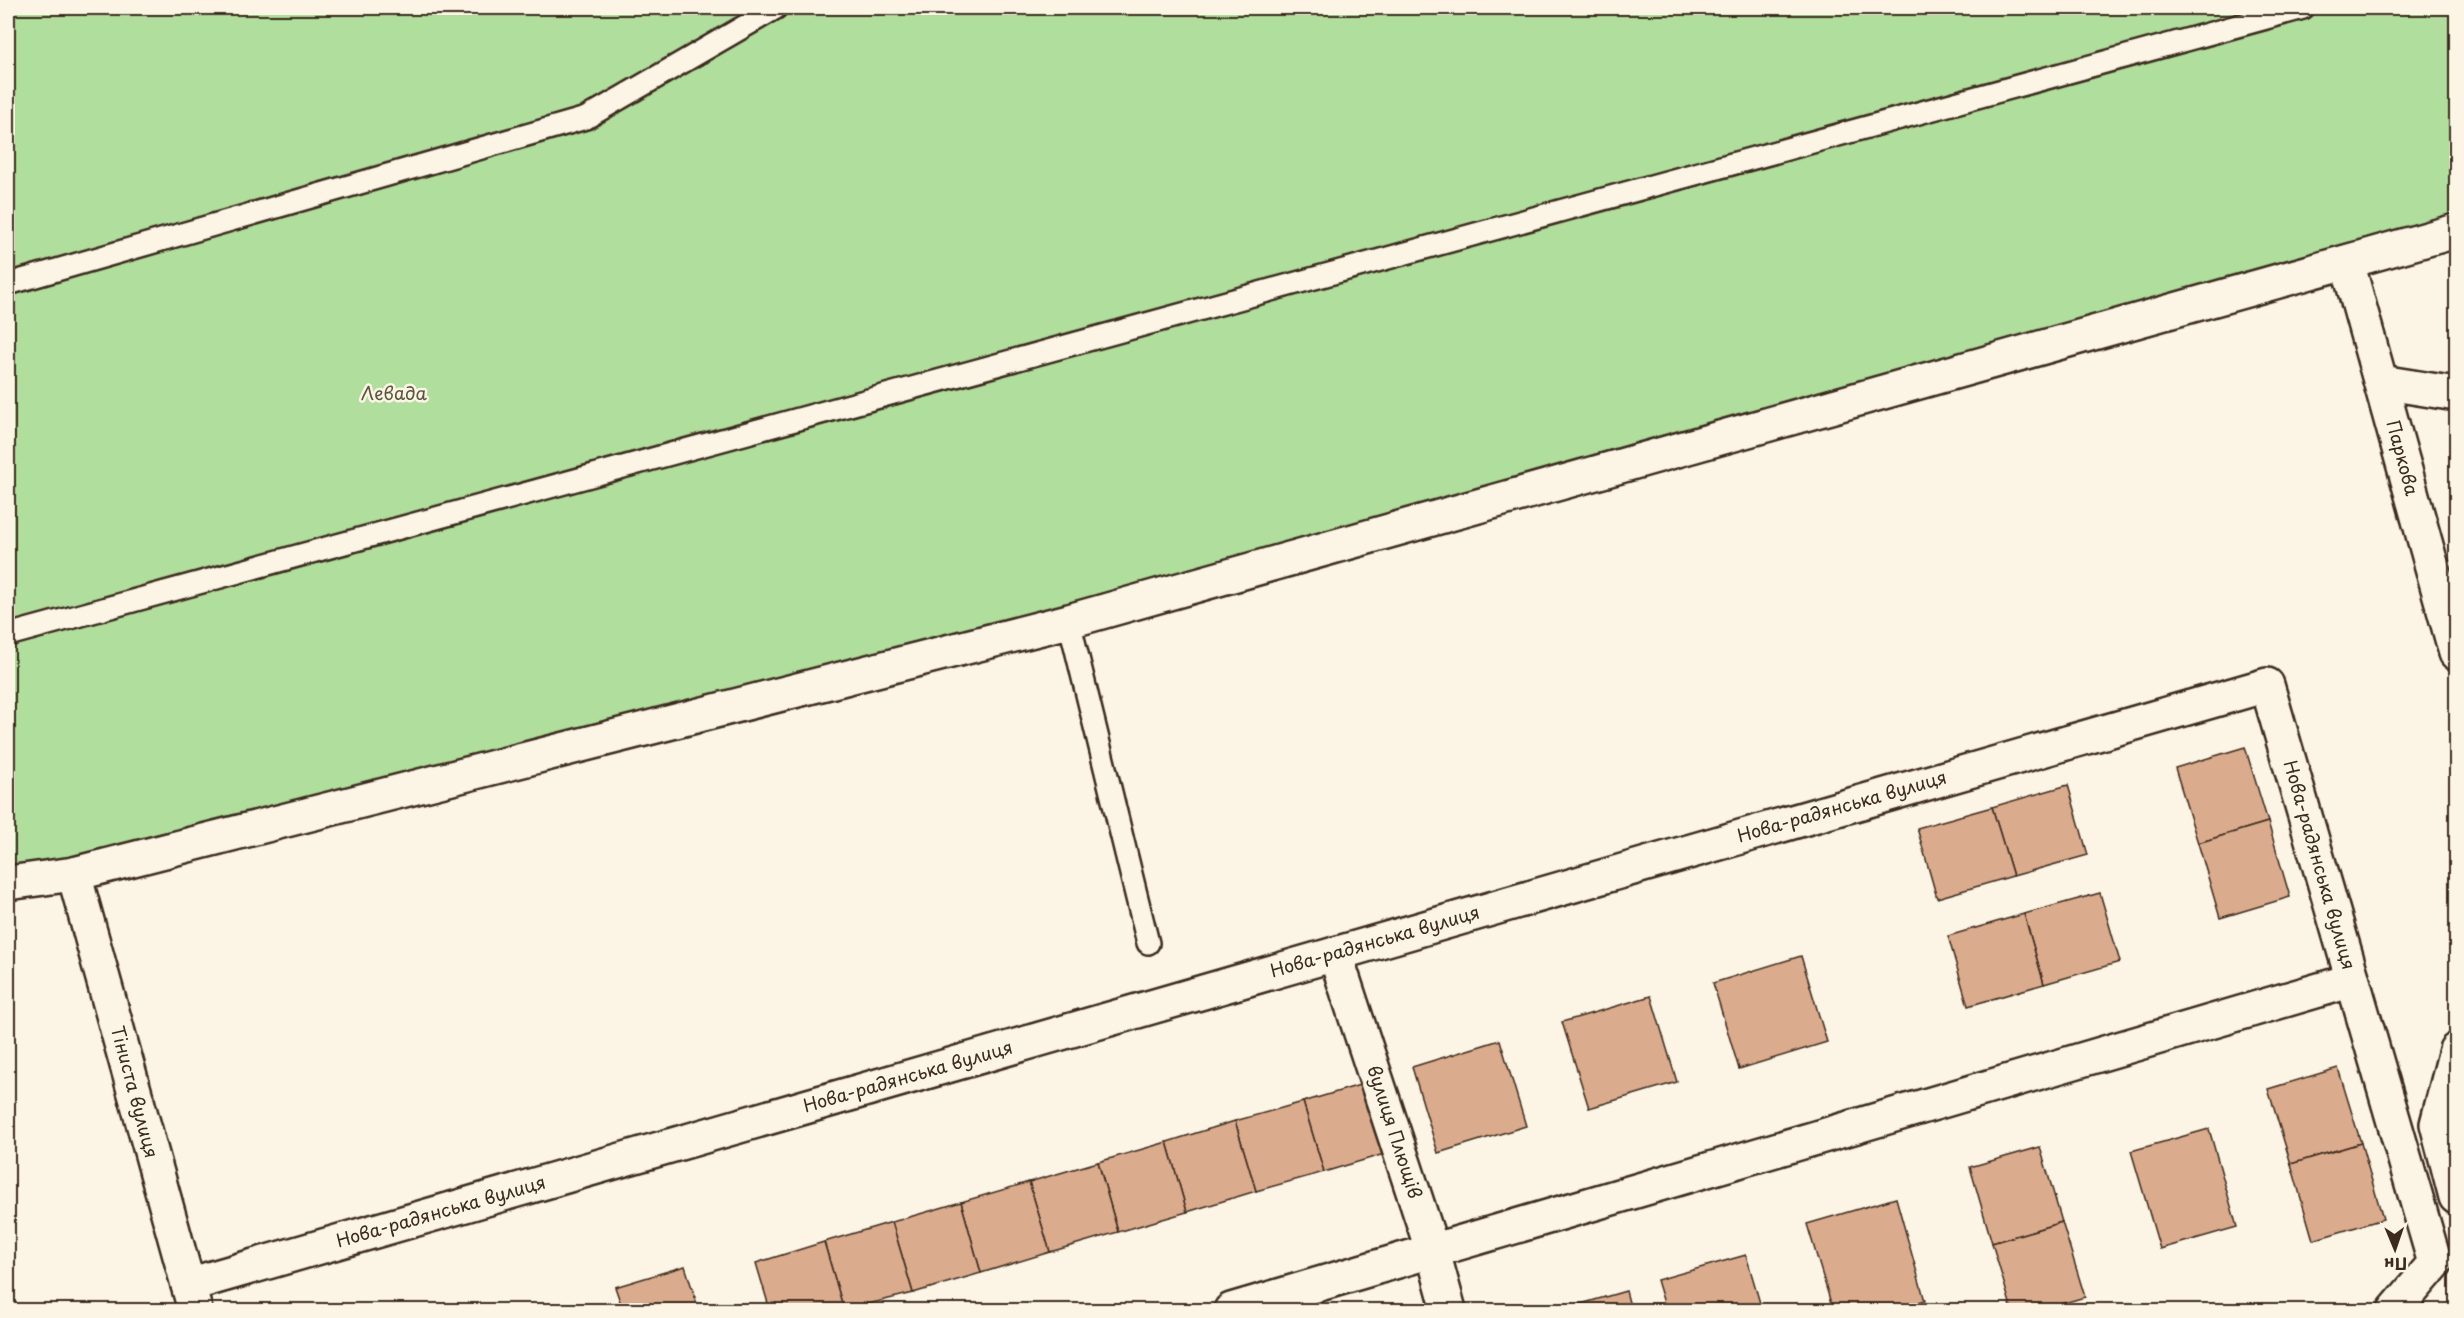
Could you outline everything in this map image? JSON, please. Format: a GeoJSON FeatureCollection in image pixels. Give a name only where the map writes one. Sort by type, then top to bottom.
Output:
{"type":"FeatureCollection","features":[{"type":"Feature","properties":{"kind":"street"},"geometry":{"type":"LineString","coordinates":[[8,883],[74,874],[1069,621],[2457,231]]}},
{"type":"Feature","properties":{"kind":"street","name":"Паркова"},"geometry":{"type":"LineString","coordinates":[[2348,262],[2457,653]]}},
{"type":"Feature","properties":{"kind":"street"},"geometry":{"type":"LineString","coordinates":[[2381,382],[2457,394]]}},
{"type":"Feature","properties":{"kind":"street","name":"Нова-радянська вулиця"},"geometry":{"type":"LineString","coordinates":[[191,1298],[1335,954],[2266,685],[2435,1263],[2395,1311]]}},
{"type":"Feature","properties":{"kind":"street","name":"Тіниста вулиця"},"geometry":{"type":"LineString","coordinates":[[74,874],[191,1298]]}},
{"type":"Feature","properties":{"kind":"street","name":"вулиця Плющів"},"geometry":{"type":"LineString","coordinates":[[1335,954],[1433,1252],[1449,1311]]}},
{"type":"Feature","properties":{"kind":"street","name":"Нова-радянська вулиця"},"geometry":{"type":"LineString","coordinates":[[1231,1311],[2353,980]]}},
{"type":"Feature","properties":{"kind":"street"},"geometry":{"type":"LineString","coordinates":[[2457,1050],[2437,1124],[2457,1197]]}},
{"type":"Feature","properties":{"kind":"lane"},"geometry":{"type":"LineString","coordinates":[[8,284],[586,118],[776,8]]}},
{"type":"Feature","properties":{"kind":"lane"},"geometry":{"type":"LineString","coordinates":[[8,635],[2303,8]]}},
{"type":"Feature","properties":{"kind":"lane"},"geometry":{"type":"LineString","coordinates":[[1069,621],[1148,943]]}},
{"type":"Feature","properties":{"kind":"green space","name":"Левада"},"geometry":{"type":"Polygon","coordinates":[[[8,8],[2456,8],[2456,231],[1069,621],[8,883],[8,8]]]}},
{"type":"Feature","properties":{"kind":"building"},"geometry":{"type":"Polygon","coordinates":[[[2245,747],[2268,822],[2198,843],[2175,768],[2245,747]]]}},
{"type":"Feature","properties":{"kind":"building"},"geometry":{"type":"Polygon","coordinates":[[[2068,785],[2088,855],[2013,876],[1992,807],[2068,785]]]}},
{"type":"Feature","properties":{"kind":"building"},"geometry":{"type":"Polygon","coordinates":[[[1992,807],[2013,876],[1937,898],[1917,828],[1992,807]]]}},
{"type":"Feature","properties":{"kind":"building"},"geometry":{"type":"Polygon","coordinates":[[[2268,822],[2290,897],[2220,918],[2198,843],[2268,822]]]}},
{"type":"Feature","properties":{"kind":"building"},"geometry":{"type":"Polygon","coordinates":[[[2100,893],[2120,962],[2044,984],[2024,914],[2100,893]]]}},
{"type":"Feature","properties":{"kind":"building"},"geometry":{"type":"Polygon","coordinates":[[[2024,914],[2044,984],[1968,1006],[1948,936],[2024,914]]]}},
{"type":"Feature","properties":{"kind":"building"},"geometry":{"type":"Polygon","coordinates":[[[1801,956],[1827,1042],[1739,1069],[1713,983],[1801,956]]]}},
{"type":"Feature","properties":{"kind":"building"},"geometry":{"type":"Polygon","coordinates":[[[1651,996],[1677,1082],[1589,1108],[1562,1022],[1651,996]]]}},
{"type":"Feature","properties":{"kind":"building"},"geometry":{"type":"Polygon","coordinates":[[[1500,1040],[1526,1126],[1438,1153],[1412,1067],[1500,1040]]]}},
{"type":"Feature","properties":{"kind":"building"},"geometry":{"type":"Polygon","coordinates":[[[2338,1068],[2361,1143],[2291,1164],[2268,1089],[2338,1068]]]}},
{"type":"Feature","properties":{"kind":"building"},"geometry":{"type":"Polygon","coordinates":[[[1370,1082],[1391,1152],[1324,1172],[1303,1102],[1370,1082]]]}},
{"type":"Feature","properties":{"kind":"building"},"geometry":{"type":"Polygon","coordinates":[[[1303,1102],[1324,1172],[1256,1191],[1235,1121],[1303,1102]]]}},
{"type":"Feature","properties":{"kind":"building"},"geometry":{"type":"Polygon","coordinates":[[[1235,1121],[1256,1191],[1187,1212],[1167,1142],[1235,1121]]]}},
{"type":"Feature","properties":{"kind":"building"},"geometry":{"type":"Polygon","coordinates":[[[2209,1129],[2237,1227],[2160,1249],[2131,1151],[2209,1129]]]}},
{"type":"Feature","properties":{"kind":"building"},"geometry":{"type":"Polygon","coordinates":[[[1167,1142],[1187,1212],[1118,1232],[1098,1162],[1167,1142]]]}},
{"type":"Feature","properties":{"kind":"building"},"geometry":{"type":"Polygon","coordinates":[[[2361,1143],[2383,1219],[2313,1240],[2291,1164],[2361,1143]]]}},
{"type":"Feature","properties":{"kind":"building"},"geometry":{"type":"Polygon","coordinates":[[[2040,1147],[2062,1222],[1992,1243],[1970,1167],[2040,1147]]]}},
{"type":"Feature","properties":{"kind":"building"},"geometry":{"type":"Polygon","coordinates":[[[1098,1162],[1118,1232],[1050,1252],[1029,1182],[1098,1162]]]}},
{"type":"Feature","properties":{"kind":"building"},"geometry":{"type":"Polygon","coordinates":[[[1029,1182],[1050,1252],[981,1273],[961,1202],[1029,1182]]]}},
{"type":"Feature","properties":{"kind":"building"},"geometry":{"type":"Polygon","coordinates":[[[1896,1198],[1925,1301],[1892,1310],[1833,1310],[1807,1224],[1896,1198]]]}},
{"type":"Feature","properties":{"kind":"building"},"geometry":{"type":"Polygon","coordinates":[[[961,1202],[981,1273],[913,1293],[892,1222],[961,1202]]]}},
{"type":"Feature","properties":{"kind":"building"},"geometry":{"type":"Polygon","coordinates":[[[892,1222],[913,1293],[844,1310],[824,1242],[892,1222]]]}},
{"type":"Feature","properties":{"kind":"building"},"geometry":{"type":"Polygon","coordinates":[[[2062,1222],[2085,1297],[2040,1310],[2012,1310],[1992,1243],[2062,1222]]]}},
{"type":"Feature","properties":{"kind":"building"},"geometry":{"type":"Polygon","coordinates":[[[824,1242],[844,1310],[770,1310],[756,1263],[824,1242]]]}},
{"type":"Feature","properties":{"kind":"building"},"geometry":{"type":"Polygon","coordinates":[[[1746,1255],[1762,1310],[1666,1310],[1657,1280],[1746,1255]]]}},
{"type":"Feature","properties":{"kind":"building"},"geometry":{"type":"Polygon","coordinates":[[[685,1266],[699,1310],[623,1310],[615,1287],[685,1266]]]}},
{"type":"Feature","properties":{"kind":"building"},"geometry":{"type":"Polygon","coordinates":[[[1626,1291],[1631,1310],[1560,1310],[1626,1291]]]}}]}
